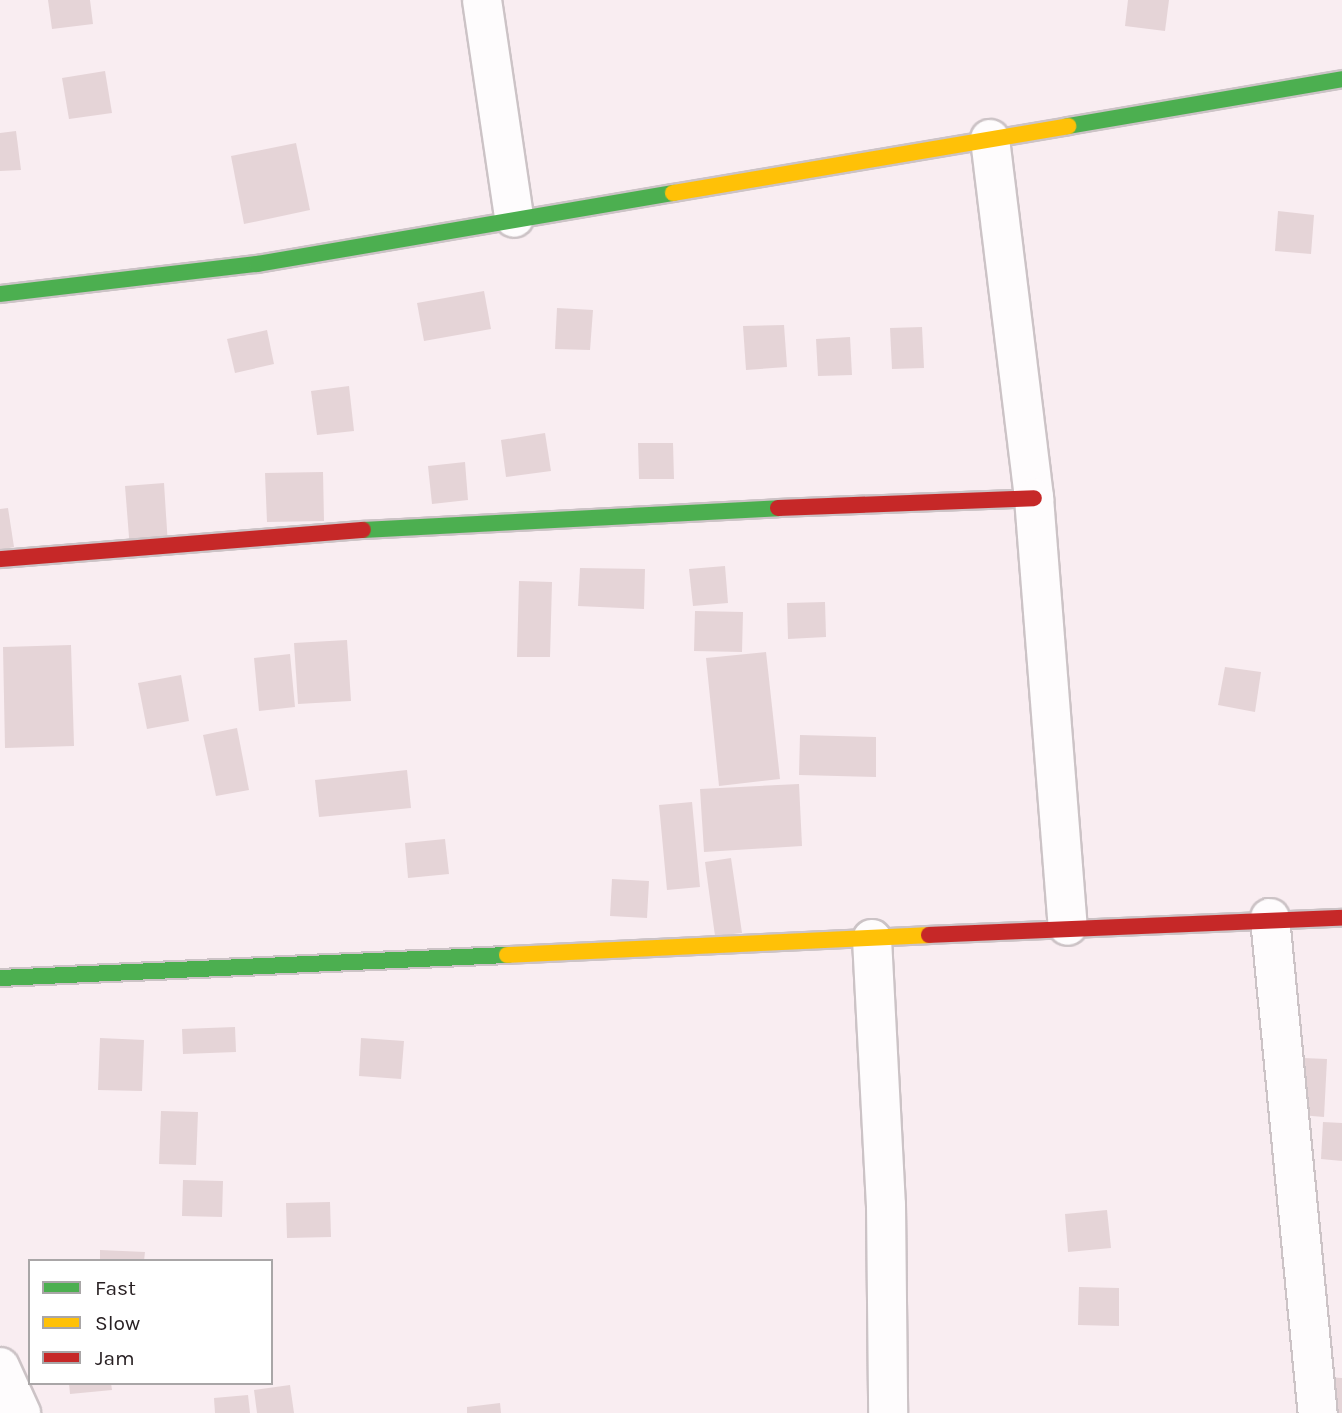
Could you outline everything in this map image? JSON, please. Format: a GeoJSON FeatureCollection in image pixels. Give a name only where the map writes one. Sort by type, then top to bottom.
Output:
{"type":"FeatureCollection","features":[{"type":"Feature","properties":{"kind":"street"},"geometry":{"type":"LineString","coordinates":[[482,0],[514,218]]}},
{"type":"Feature","properties":{"kind":"street"},"geometry":{"type":"LineString","coordinates":[[0,294],[257,264],[514,218],[1342,79]]}},
{"type":"Feature","properties":{"kind":"street"},"geometry":{"type":"LineString","coordinates":[[990,139],[1034,498],[1068,926]]}},
{"type":"Feature","properties":{"kind":"street"},"geometry":{"type":"LineString","coordinates":[[0,559],[480,520],[1034,498]]}},
{"type":"Feature","properties":{"kind":"street"},"geometry":{"type":"LineString","coordinates":[[1270,918],[1318,1413]]}},
{"type":"Feature","properties":{"kind":"street"},"geometry":{"type":"LineString","coordinates":[[0,978],[872,939],[1068,926],[1270,918],[1342,918]]}},
{"type":"Feature","properties":{"kind":"street"},"geometry":{"type":"LineString","coordinates":[[872,939],[886,1205],[888,1413]]}},
{"type":"Feature","properties":{"kind":"street"},"geometry":{"type":"LineString","coordinates":[[0,1367],[21,1413]]}},
{"type":"Feature","properties":{"kind":"building"},"geometry":{"type":"Polygon","coordinates":[[[48,0],[90,0],[93,24],[52,29],[48,0]]]}},
{"type":"Feature","properties":{"kind":"building"},"geometry":{"type":"Polygon","coordinates":[[[1128,0],[1169,0],[1165,31],[1125,26],[1128,0]]]}},
{"type":"Feature","properties":{"kind":"building"},"geometry":{"type":"Polygon","coordinates":[[[105,71],[112,113],[69,119],[62,78],[105,71]]]}},
{"type":"Feature","properties":{"kind":"building"},"geometry":{"type":"Polygon","coordinates":[[[16,131],[21,170],[0,171],[0,133],[16,131]]]}},
{"type":"Feature","properties":{"kind":"building"},"geometry":{"type":"Polygon","coordinates":[[[296,143],[310,210],[244,224],[231,156],[296,143]]]}},
{"type":"Feature","properties":{"kind":"building"},"geometry":{"type":"Polygon","coordinates":[[[1278,211],[1314,215],[1311,254],[1275,251],[1278,211]]]}},
{"type":"Feature","properties":{"kind":"building"},"geometry":{"type":"Polygon","coordinates":[[[484,291],[491,329],[424,341],[417,303],[484,291]]]}},
{"type":"Feature","properties":{"kind":"building"},"geometry":{"type":"Polygon","coordinates":[[[557,308],[593,310],[590,350],[555,349],[557,308]]]}},
{"type":"Feature","properties":{"kind":"building"},"geometry":{"type":"Polygon","coordinates":[[[784,325],[787,367],[746,370],[743,326],[784,325]]]}},
{"type":"Feature","properties":{"kind":"building"},"geometry":{"type":"Polygon","coordinates":[[[922,327],[924,368],[892,369],[890,328],[922,327]]]}},
{"type":"Feature","properties":{"kind":"building"},"geometry":{"type":"Polygon","coordinates":[[[267,330],[274,364],[235,373],[227,339],[267,330]]]}},
{"type":"Feature","properties":{"kind":"building"},"geometry":{"type":"Polygon","coordinates":[[[850,337],[852,375],[818,376],[816,339],[850,337]]]}},
{"type":"Feature","properties":{"kind":"building"},"geometry":{"type":"Polygon","coordinates":[[[349,386],[354,431],[317,435],[311,391],[349,386]]]}},
{"type":"Feature","properties":{"kind":"building"},"geometry":{"type":"Polygon","coordinates":[[[545,433],[551,471],[506,477],[501,440],[545,433]]]}},
{"type":"Feature","properties":{"kind":"building"},"geometry":{"type":"Polygon","coordinates":[[[638,443],[673,443],[674,479],[639,479],[638,443]]]}},
{"type":"Feature","properties":{"kind":"building"},"geometry":{"type":"Polygon","coordinates":[[[465,462],[468,500],[432,504],[428,466],[465,462]]]}},
{"type":"Feature","properties":{"kind":"building"},"geometry":{"type":"Polygon","coordinates":[[[323,472],[324,521],[267,522],[265,473],[323,472]]]}},
{"type":"Feature","properties":{"kind":"building"},"geometry":{"type":"Polygon","coordinates":[[[164,483],[168,546],[130,550],[125,486],[164,483]]]}},
{"type":"Feature","properties":{"kind":"building"},"geometry":{"type":"Polygon","coordinates":[[[8,508],[14,547],[0,550],[0,509],[8,508]]]}},
{"type":"Feature","properties":{"kind":"building"},"geometry":{"type":"Polygon","coordinates":[[[725,566],[728,603],[693,606],[689,569],[725,566]]]}},
{"type":"Feature","properties":{"kind":"building"},"geometry":{"type":"Polygon","coordinates":[[[580,568],[645,569],[644,609],[578,606],[580,568]]]}},
{"type":"Feature","properties":{"kind":"building"},"geometry":{"type":"Polygon","coordinates":[[[519,581],[552,582],[550,657],[517,657],[519,581]]]}},
{"type":"Feature","properties":{"kind":"building"},"geometry":{"type":"Polygon","coordinates":[[[825,602],[826,637],[788,639],[787,603],[825,602]]]}},
{"type":"Feature","properties":{"kind":"building"},"geometry":{"type":"Polygon","coordinates":[[[695,611],[743,612],[742,652],[694,651],[695,611]]]}},
{"type":"Feature","properties":{"kind":"building"},"geometry":{"type":"Polygon","coordinates":[[[347,640],[351,701],[298,704],[294,643],[347,640]]]}},
{"type":"Feature","properties":{"kind":"building"},"geometry":{"type":"Polygon","coordinates":[[[71,645],[74,746],[5,748],[3,647],[71,645]]]}},
{"type":"Feature","properties":{"kind":"building"},"geometry":{"type":"Polygon","coordinates":[[[766,652],[780,779],[719,786],[706,658],[766,652]]]}},
{"type":"Feature","properties":{"kind":"building"},"geometry":{"type":"Polygon","coordinates":[[[290,654],[295,707],[259,711],[254,658],[290,654]]]}},
{"type":"Feature","properties":{"kind":"building"},"geometry":{"type":"Polygon","coordinates":[[[1225,667],[1261,672],[1255,712],[1218,705],[1225,667]]]}},
{"type":"Feature","properties":{"kind":"building"},"geometry":{"type":"Polygon","coordinates":[[[181,675],[189,721],[147,729],[138,683],[181,675]]]}},
{"type":"Feature","properties":{"kind":"building"},"geometry":{"type":"Polygon","coordinates":[[[237,728],[249,790],[216,796],[203,735],[237,728]]]}},
{"type":"Feature","properties":{"kind":"building"},"geometry":{"type":"Polygon","coordinates":[[[800,735],[876,737],[876,777],[799,775],[800,735]]]}},
{"type":"Feature","properties":{"kind":"building"},"geometry":{"type":"Polygon","coordinates":[[[407,770],[411,808],[319,817],[315,780],[407,770]]]}},
{"type":"Feature","properties":{"kind":"building"},"geometry":{"type":"Polygon","coordinates":[[[799,784],[802,846],[704,852],[700,789],[799,784]]]}},
{"type":"Feature","properties":{"kind":"building"},"geometry":{"type":"Polygon","coordinates":[[[692,802],[700,887],[667,890],[659,805],[692,802]]]}},
{"type":"Feature","properties":{"kind":"building"},"geometry":{"type":"Polygon","coordinates":[[[445,839],[449,874],[408,878],[405,843],[445,839]]]}},
{"type":"Feature","properties":{"kind":"building"},"geometry":{"type":"Polygon","coordinates":[[[731,858],[742,933],[715,936],[705,862],[731,858]]]}},
{"type":"Feature","properties":{"kind":"building"},"geometry":{"type":"Polygon","coordinates":[[[612,879],[649,881],[647,918],[610,916],[612,879]]]}},
{"type":"Feature","properties":{"kind":"building"},"geometry":{"type":"Polygon","coordinates":[[[235,1027],[236,1052],[183,1054],[182,1029],[235,1027]]]}},
{"type":"Feature","properties":{"kind":"building"},"geometry":{"type":"Polygon","coordinates":[[[100,1038],[144,1040],[142,1091],[98,1090],[100,1038]]]}},
{"type":"Feature","properties":{"kind":"building"},"geometry":{"type":"Polygon","coordinates":[[[361,1038],[404,1041],[401,1079],[359,1076],[361,1038]]]}},
{"type":"Feature","properties":{"kind":"building"},"geometry":{"type":"Polygon","coordinates":[[[1303,1058],[1327,1059],[1324,1117],[1300,1115],[1303,1058]]]}},
{"type":"Feature","properties":{"kind":"building"},"geometry":{"type":"Polygon","coordinates":[[[161,1111],[198,1112],[196,1165],[159,1164],[161,1111]]]}},
{"type":"Feature","properties":{"kind":"building"},"geometry":{"type":"Polygon","coordinates":[[[1323,1122],[1342,1123],[1342,1161],[1321,1159],[1323,1122]]]}},
{"type":"Feature","properties":{"kind":"building"},"geometry":{"type":"Polygon","coordinates":[[[183,1180],[223,1181],[222,1217],[182,1216],[183,1180]]]}},
{"type":"Feature","properties":{"kind":"building"},"geometry":{"type":"Polygon","coordinates":[[[330,1202],[331,1237],[287,1238],[286,1203],[330,1202]]]}},
{"type":"Feature","properties":{"kind":"building"},"geometry":{"type":"Polygon","coordinates":[[[1107,1210],[1111,1248],[1068,1252],[1065,1214],[1107,1210]]]}},
{"type":"Feature","properties":{"kind":"building"},"geometry":{"type":"Polygon","coordinates":[[[100,1250],[145,1252],[144,1259],[100,1259],[100,1250]]]}},
{"type":"Feature","properties":{"kind":"building"},"geometry":{"type":"Polygon","coordinates":[[[1079,1287],[1119,1288],[1119,1326],[1078,1325],[1079,1287]]]}},
{"type":"Feature","properties":{"kind":"building"},"geometry":{"type":"Polygon","coordinates":[[[1325,1377],[1342,1378],[1342,1413],[1322,1413],[1325,1377]]]}},
{"type":"Feature","properties":{"kind":"building"},"geometry":{"type":"Polygon","coordinates":[[[69,1385],[111,1385],[112,1390],[70,1394],[69,1385]]]}},
{"type":"Feature","properties":{"kind":"building"},"geometry":{"type":"Polygon","coordinates":[[[290,1385],[294,1413],[257,1413],[254,1390],[290,1385]]]}},
{"type":"Feature","properties":{"kind":"building"},"geometry":{"type":"Polygon","coordinates":[[[248,1395],[250,1413],[215,1413],[214,1398],[248,1395]]]}},
{"type":"Feature","properties":{"kind":"building"},"geometry":{"type":"Polygon","coordinates":[[[500,1403],[501,1413],[467,1413],[467,1407],[500,1403]]]}},
{"type":"Feature","properties":{"kind":"traffic: fast"},"geometry":{"type":"LineString","coordinates":[[1068,126],[1342,79]]}},
{"type":"Feature","properties":{"kind":"traffic: fast"},"geometry":{"type":"LineString","coordinates":[[0,294],[257,264],[673,193]]}},
{"type":"Feature","properties":{"kind":"traffic: fast"},"geometry":{"type":"LineString","coordinates":[[363,530],[778,508]]}},
{"type":"Feature","properties":{"kind":"traffic: fast"},"geometry":{"type":"LineString","coordinates":[[0,978],[507,955]]}},
{"type":"Feature","properties":{"kind":"traffic: slow"},"geometry":{"type":"LineString","coordinates":[[673,193],[1068,126]]}},
{"type":"Feature","properties":{"kind":"traffic: slow"},"geometry":{"type":"LineString","coordinates":[[507,955],[929,935]]}},
{"type":"Feature","properties":{"kind":"traffic: jam"},"geometry":{"type":"LineString","coordinates":[[778,508],[1034,498]]}},
{"type":"Feature","properties":{"kind":"traffic: jam"},"geometry":{"type":"LineString","coordinates":[[0,559],[363,530]]}},
{"type":"Feature","properties":{"kind":"traffic: jam"},"geometry":{"type":"LineString","coordinates":[[929,935],[1342,918]]}}]}
